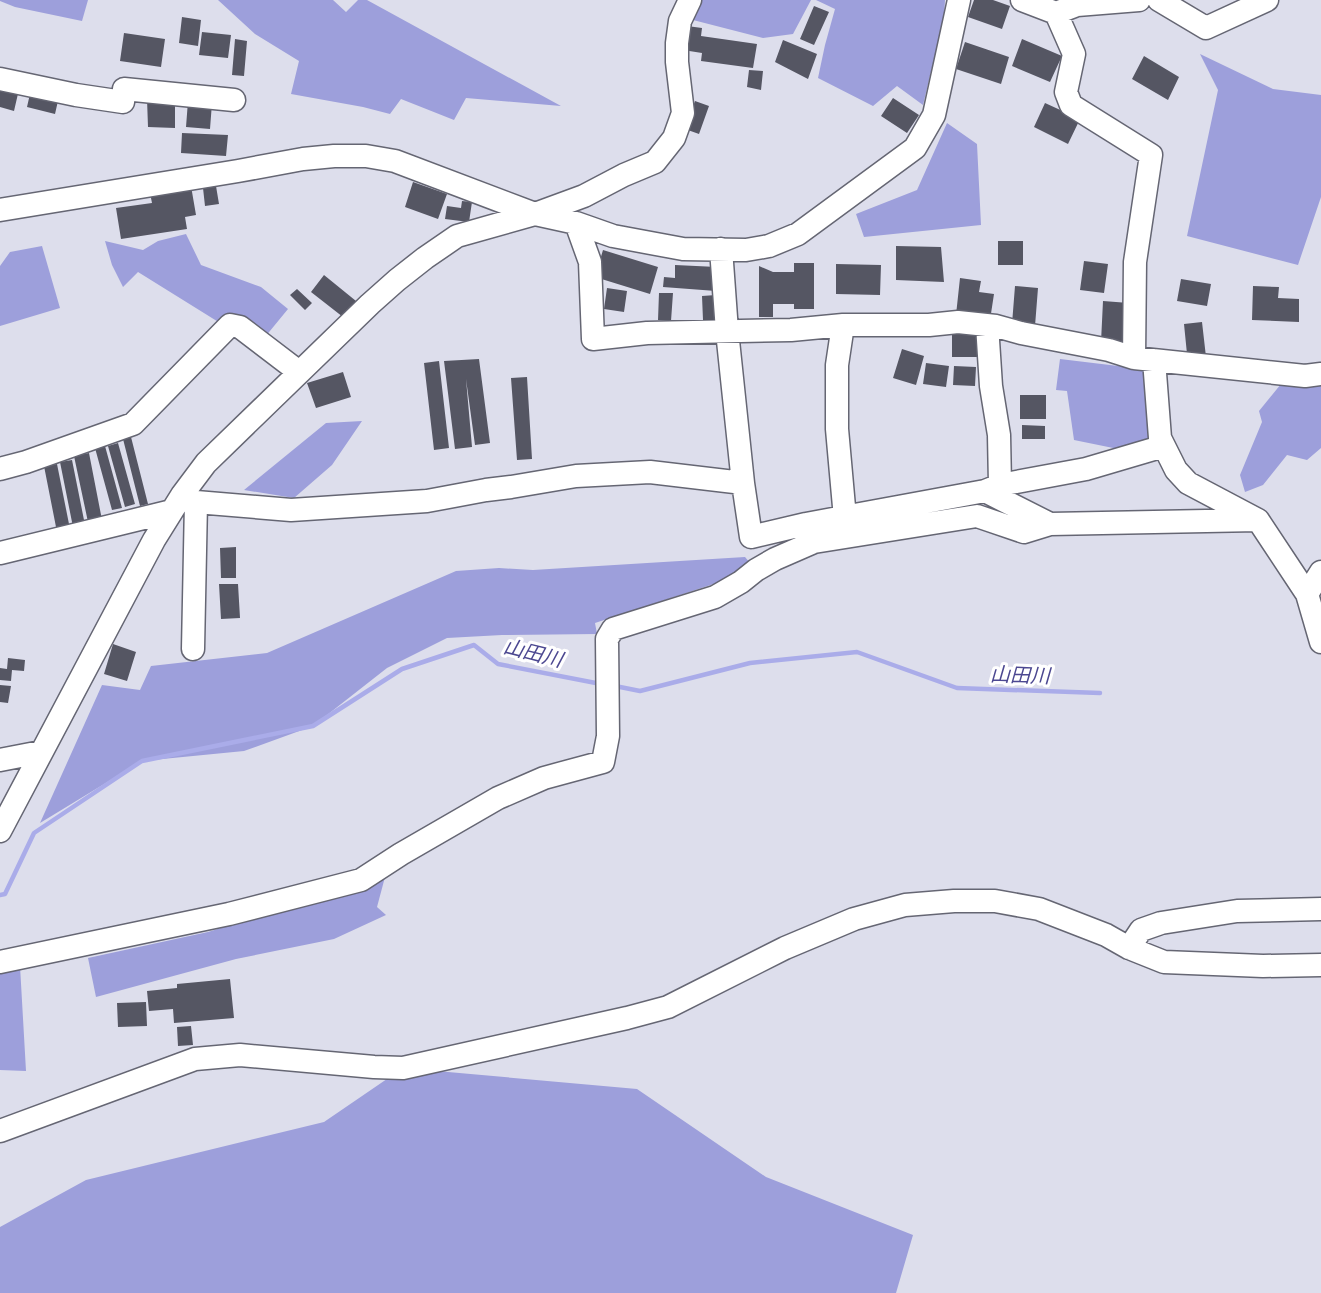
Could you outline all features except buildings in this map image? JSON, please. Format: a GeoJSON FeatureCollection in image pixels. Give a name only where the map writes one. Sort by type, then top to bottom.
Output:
{"type":"FeatureCollection","features":[{"type":"Feature","properties":{"kind":"street"},"geometry":{"type":"LineString","coordinates":[[0,831],[154,540],[183,503],[206,463],[397,280],[457,236],[535,214],[584,196],[655,162],[674,138],[683,113],[677,43],[680,21],[690,0]]}},
{"type":"Feature","properties":{"kind":"street"},"geometry":{"type":"LineString","coordinates":[[0,210],[303,159],[366,156],[395,161],[535,214],[576,223],[613,236],[683,249],[746,250],[769,246],[798,234],[915,148],[934,115],[959,0]]}},
{"type":"Feature","properties":{"kind":"street"},"geometry":{"type":"LineString","coordinates":[[1022,0],[1056,13],[1077,5],[1139,0]]}},
{"type":"Feature","properties":{"kind":"street"},"geometry":{"type":"LineString","coordinates":[[1159,0],[1206,28],[1267,0]]}},
{"type":"Feature","properties":{"kind":"street"},"geometry":{"type":"LineString","coordinates":[[1056,13],[1074,54],[1066,92],[1071,105],[1151,155],[1135,262],[1144,359],[1160,438],[1176,470],[1188,483],[1258,520],[1307,594],[1321,642]]}},
{"type":"Feature","properties":{"kind":"street"},"geometry":{"type":"LineString","coordinates":[[0,79],[123,102],[124,89],[234,100]]}},
{"type":"Feature","properties":{"kind":"street"},"geometry":{"type":"LineString","coordinates":[[576,223],[590,262],[593,339],[647,333],[791,330],[843,325],[928,325],[958,322],[996,326],[1144,359],[1305,376],[1321,374]]}},
{"type":"Feature","properties":{"kind":"street"},"geometry":{"type":"LineString","coordinates":[[721,249],[727,331],[751,537],[1086,469],[1164,446]]}},
{"type":"Feature","properties":{"kind":"street"},"geometry":{"type":"LineString","coordinates":[[843,325],[837,365],[837,429],[845,518]]}},
{"type":"Feature","properties":{"kind":"street"},"geometry":{"type":"LineString","coordinates":[[987,325],[991,386],[999,435],[993,488]]}},
{"type":"Feature","properties":{"kind":"street"},"geometry":{"type":"LineString","coordinates":[[0,469],[133,424],[230,326],[240,327],[299,372]]}},
{"type":"Feature","properties":{"kind":"street"},"geometry":{"type":"LineString","coordinates":[[0,553],[183,503],[291,510],[427,501],[576,476],[650,472],[743,483]]}},
{"type":"Feature","properties":{"kind":"street"},"geometry":{"type":"LineString","coordinates":[[993,488],[1050,524]]}},
{"type":"Feature","properties":{"kind":"street"},"geometry":{"type":"LineString","coordinates":[[183,503],[193,649]]}},
{"type":"Feature","properties":{"kind":"street"},"geometry":{"type":"LineString","coordinates":[[0,963],[229,914],[361,880],[498,798],[544,778],[603,762],[608,736],[607,639],[613,629],[716,597],[766,564],[814,543],[977,516],[1024,532],[1050,524],[1258,520]]}},
{"type":"Feature","properties":{"kind":"street"},"geometry":{"type":"LineString","coordinates":[[1307,594],[1321,572]]}},
{"type":"Feature","properties":{"kind":"street"},"geometry":{"type":"LineString","coordinates":[[0,759],[41,752]]}},
{"type":"Feature","properties":{"kind":"street"},"geometry":{"type":"LineString","coordinates":[[0,1131],[195,1059],[240,1055],[403,1068],[627,1018],[668,1007],[785,948],[854,919],[905,905],[954,901],[995,901],[1039,909],[1106,935],[1129,948],[1164,962],[1251,966],[1321,965]]}},
{"type":"Feature","properties":{"kind":"street"},"geometry":{"type":"LineString","coordinates":[[1129,948],[1141,930],[1161,923],[1238,911],[1321,909]]}},
{"type":"Feature","properties":{"kind":"shaded area"},"geometry":{"type":"Polygon","coordinates":[[[0,0],[88,0],[82,21],[15,7],[0,0]]]}},
{"type":"Feature","properties":{"kind":"shaded area"},"geometry":{"type":"Polygon","coordinates":[[[218,0],[333,0],[346,12],[358,0],[367,0],[561,106],[466,98],[454,120],[401,99],[390,114],[291,94],[299,61],[255,34],[218,0]]]}},
{"type":"Feature","properties":{"kind":"shaded area"},"geometry":{"type":"Polygon","coordinates":[[[699,0],[811,0],[793,34],[763,38],[693,20],[699,0]]]}},
{"type":"Feature","properties":{"kind":"shaded area"},"geometry":{"type":"Polygon","coordinates":[[[816,0],[945,0],[944,17],[923,105],[897,86],[873,106],[818,78],[835,9],[816,0]]]}},
{"type":"Feature","properties":{"kind":"shaded area"},"geometry":{"type":"Polygon","coordinates":[[[1200,54],[1273,89],[1321,95],[1321,197],[1298,265],[1187,236],[1218,90],[1200,54]]]}},
{"type":"Feature","properties":{"kind":"shaded area"},"geometry":{"type":"Polygon","coordinates":[[[947,123],[977,144],[981,225],[864,237],[856,214],[917,190],[947,123]]]}},
{"type":"Feature","properties":{"kind":"shaded area"},"geometry":{"type":"Polygon","coordinates":[[[186,234],[201,265],[261,287],[288,309],[265,337],[220,323],[138,272],[123,287],[112,265],[105,241],[143,250],[158,241],[186,234]]]}},
{"type":"Feature","properties":{"kind":"shaded area"},"geometry":{"type":"Polygon","coordinates":[[[42,246],[60,308],[0,326],[0,266],[10,252],[42,246]]]}},
{"type":"Feature","properties":{"kind":"shaded area"},"geometry":{"type":"Polygon","coordinates":[[[1060,359],[1143,369],[1150,439],[1123,450],[1074,440],[1067,391],[1056,390],[1060,359]]]}},
{"type":"Feature","properties":{"kind":"shaded area"},"geometry":{"type":"Polygon","coordinates":[[[1321,383],[1321,448],[1307,460],[1287,455],[1263,485],[1245,492],[1240,475],[1262,422],[1259,411],[1281,384],[1321,383]]]}},
{"type":"Feature","properties":{"kind":"shaded area"},"geometry":{"type":"Polygon","coordinates":[[[362,421],[332,465],[294,498],[244,490],[326,423],[362,421]]]}},
{"type":"Feature","properties":{"kind":"shaded area"},"geometry":{"type":"Polygon","coordinates":[[[745,557],[756,570],[595,623],[597,634],[447,638],[387,668],[313,726],[244,751],[142,761],[40,823],[102,685],[140,690],[151,666],[267,653],[456,571],[499,568],[533,570],[745,557]]]}},
{"type":"Feature","properties":{"kind":"shaded area"},"geometry":{"type":"Polygon","coordinates":[[[385,877],[377,907],[386,915],[334,939],[236,959],[96,997],[88,958],[208,932],[385,877]]]}},
{"type":"Feature","properties":{"kind":"shaded area"},"geometry":{"type":"Polygon","coordinates":[[[20,966],[26,1071],[0,1070],[0,967],[20,966]]]}},
{"type":"Feature","properties":{"kind":"shaded area"},"geometry":{"type":"Polygon","coordinates":[[[403,1068],[637,1089],[766,1177],[913,1235],[896,1293],[0,1293],[0,1227],[86,1180],[324,1122],[403,1068]]]}},
{"type":"Feature","properties":{"kind":"waterway","name":"山田川"},"geometry":{"type":"LineString","coordinates":[[0,895],[5,894],[34,833],[142,761],[313,726],[402,669],[474,645],[498,664],[601,684]]}},
{"type":"Feature","properties":{"kind":"waterway","name":"山田川"},"geometry":{"type":"LineString","coordinates":[[615,686],[640,691],[750,663],[857,652],[957,688],[1100,693]]}}]}
